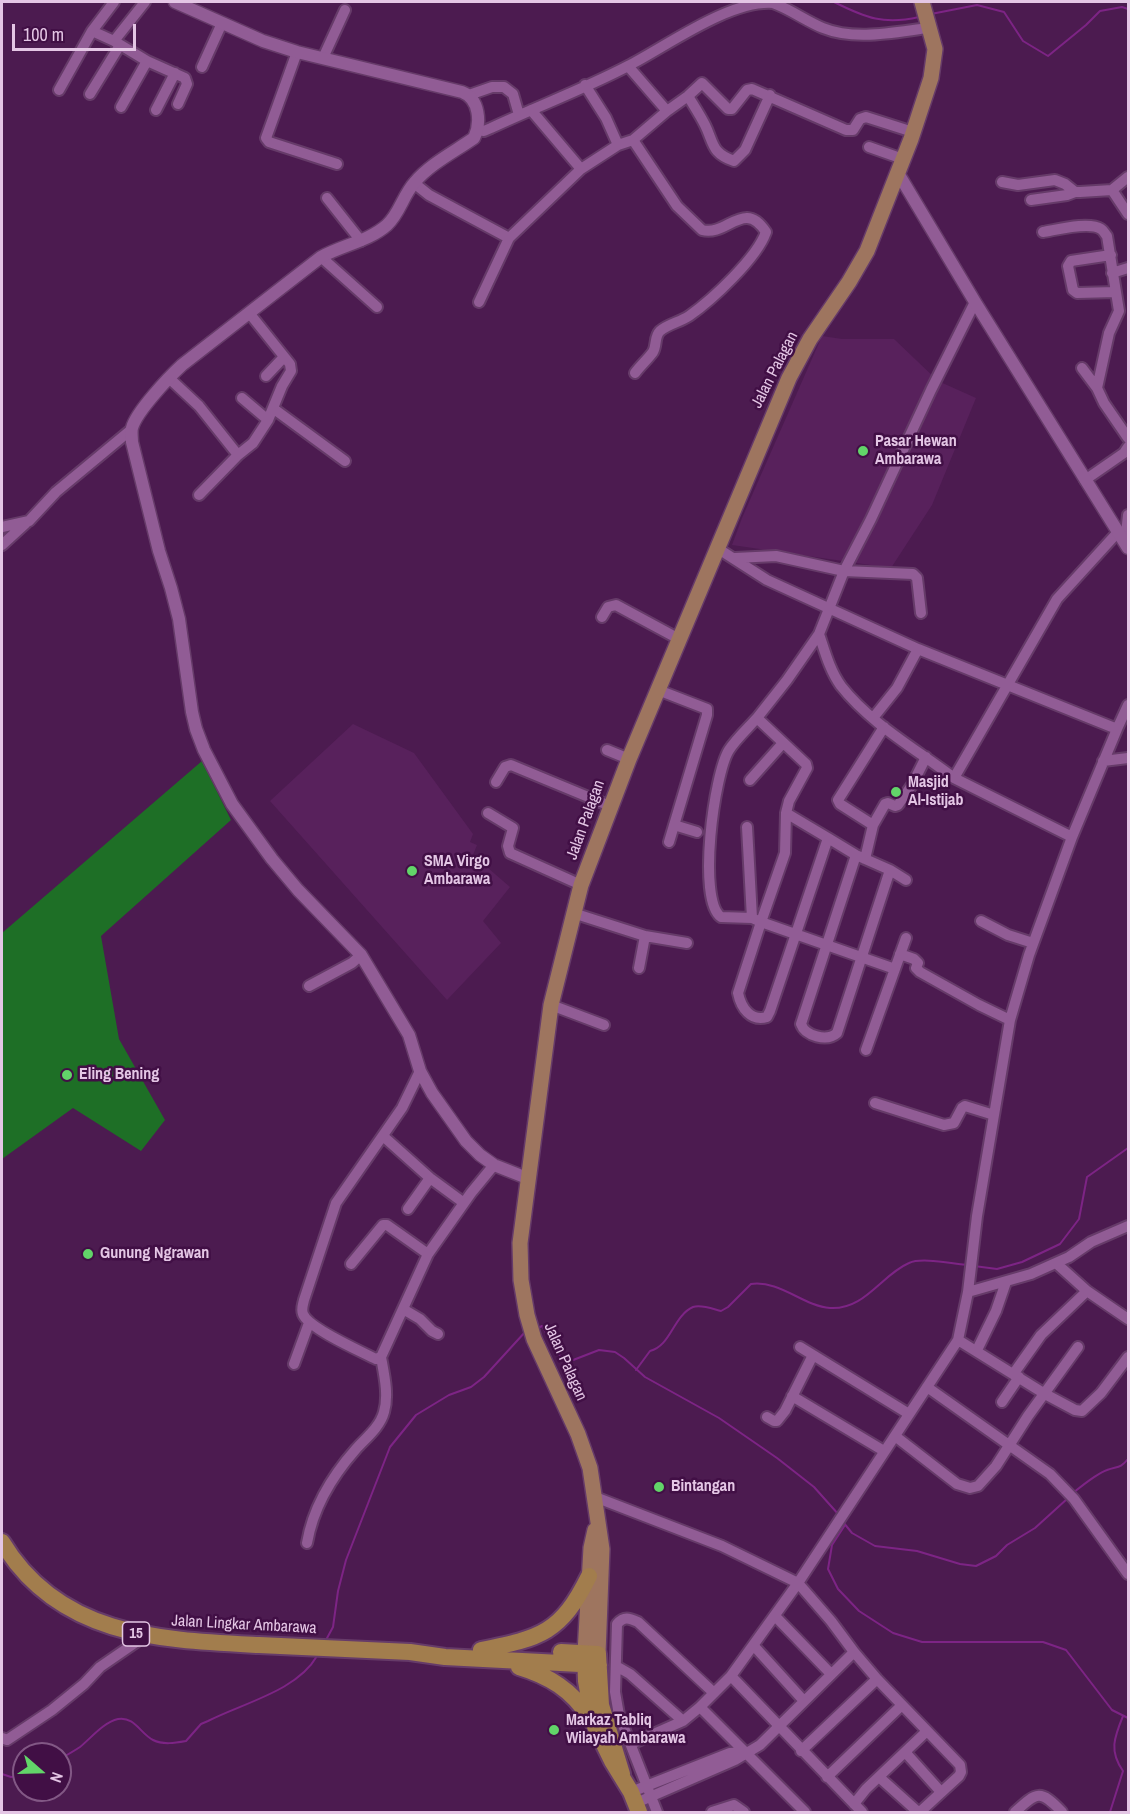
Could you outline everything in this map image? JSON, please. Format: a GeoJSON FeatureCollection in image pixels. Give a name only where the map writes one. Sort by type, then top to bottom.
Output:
{"type":"FeatureCollection","features":[{"type":"Feature","properties":{"kind":"highway","name":"Jalan Lingkar Ambarawa"},"geometry":{"type":"LineString","coordinates":[[2,1542],[30,1578],[58,1602],[95,1622],[145,1636],[194,1642],[410,1652],[443,1649],[480,1655],[592,1659]]}},
{"type":"Feature","properties":{"kind":"highway"},"geometry":{"type":"LineString","coordinates":[[480,1655],[546,1632],[565,1617],[589,1576]]}},
{"type":"Feature","properties":{"kind":"highway","name":"15"},"geometry":{"type":"LineString","coordinates":[[480,1655],[543,1675],[565,1688],[593,1722]]}},
{"type":"Feature","properties":{"kind":"highway","name":"Jalan Palagan"},"geometry":{"type":"LineString","coordinates":[[592,1659],[588,1699],[593,1722],[612,1761],[639,1801]]}},
{"type":"Feature","properties":{"kind":"highway","name":"Jalan Palagan"},"geometry":{"type":"LineString","coordinates":[[592,1659],[601,1705],[622,1774]]}},
{"type":"Feature","properties":{"kind":"main road","name":"Jalan Palagan"},"geometry":{"type":"LineString","coordinates":[[592,1659],[602,1549],[590,1468],[578,1434],[534,1339],[526,1315],[520,1280],[520,1243],[527,1178],[551,1005],[581,885],[610,806],[679,639],[789,378],[810,339],[849,282],[867,250],[901,166],[931,78],[935,49],[926,16]]}},
{"type":"Feature","properties":{"kind":"main road","name":"Jalan Palagan"},"geometry":{"type":"LineString","coordinates":[[592,1659],[589,1576],[591,1548],[597,1521]]}},
{"type":"Feature","properties":{"kind":"street"},"geometry":{"type":"LineString","coordinates":[[59,90],[92,31],[114,2]]}},
{"type":"Feature","properties":{"kind":"street"},"geometry":{"type":"LineString","coordinates":[[90,94],[117,43],[145,2]]}},
{"type":"Feature","properties":{"kind":"street"},"geometry":{"type":"LineString","coordinates":[[175,2],[263,41],[297,52],[469,95],[492,87],[504,87],[513,94],[519,115]]}},
{"type":"Feature","properties":{"kind":"street"},"geometry":{"type":"LineString","coordinates":[[478,130],[484,131],[628,66],[691,28],[740,7],[764,2],[783,7],[824,28],[839,33],[856,34],[926,16]]}},
{"type":"Feature","properties":{"kind":"street"},"geometry":{"type":"LineString","coordinates":[[323,57],[345,10]]}},
{"type":"Feature","properties":{"kind":"street"},"geometry":{"type":"LineString","coordinates":[[202,67],[222,23]]}},
{"type":"Feature","properties":{"kind":"street"},"geometry":{"type":"LineString","coordinates":[[92,31],[187,81],[178,104]]}},
{"type":"Feature","properties":{"kind":"street"},"geometry":{"type":"LineString","coordinates":[[297,52],[266,138],[269,142],[337,164]]}},
{"type":"Feature","properties":{"kind":"street"},"geometry":{"type":"LineString","coordinates":[[121,107],[147,60]]}},
{"type":"Feature","properties":{"kind":"street"},"geometry":{"type":"LineString","coordinates":[[628,66],[667,111]]}},
{"type":"Feature","properties":{"kind":"street"},"geometry":{"type":"LineString","coordinates":[[156,110],[175,73]]}},
{"type":"Feature","properties":{"kind":"street"},"geometry":{"type":"LineString","coordinates":[[480,302],[509,238],[581,169],[618,146],[633,140],[702,82],[728,109],[732,109],[747,90],[752,88],[846,130],[853,130],[860,119],[866,117],[913,132]]}},
{"type":"Feature","properties":{"kind":"street"},"geometry":{"type":"LineString","coordinates":[[585,85],[606,118],[618,146]]}},
{"type":"Feature","properties":{"kind":"street"},"geometry":{"type":"LineString","coordinates":[[469,95],[474,102],[478,121],[478,130],[474,138],[414,183],[388,224],[361,241],[337,248],[321,257],[250,314],[200,350],[169,378],[138,416],[132,429],[132,442],[159,551],[171,588],[192,712],[204,750],[232,804],[298,890],[362,955],[410,1035],[420,1071],[432,1093],[466,1141],[494,1165],[527,1178]]}},
{"type":"Feature","properties":{"kind":"street"},"geometry":{"type":"LineString","coordinates":[[688,96],[707,128],[712,146],[734,161],[745,150],[771,95]]}},
{"type":"Feature","properties":{"kind":"street"},"geometry":{"type":"LineString","coordinates":[[531,110],[581,169]]}},
{"type":"Feature","properties":{"kind":"street"},"geometry":{"type":"LineString","coordinates":[[633,140],[677,206],[702,230],[715,230],[737,219],[745,218],[755,219],[766,232],[758,249],[702,307],[660,332],[655,340],[654,350],[634,373]]}},
{"type":"Feature","properties":{"kind":"street"},"geometry":{"type":"LineString","coordinates":[[870,147],[901,166],[975,302],[1127,546]]}},
{"type":"Feature","properties":{"kind":"street"},"geometry":{"type":"LineString","coordinates":[[1031,200],[1075,192],[1112,190],[1128,177]]}},
{"type":"Feature","properties":{"kind":"street"},"geometry":{"type":"LineString","coordinates":[[1002,182],[1018,185],[1055,180],[1065,183],[1075,192]]}},
{"type":"Feature","properties":{"kind":"street"},"geometry":{"type":"LineString","coordinates":[[414,183],[429,195],[509,238]]}},
{"type":"Feature","properties":{"kind":"street"},"geometry":{"type":"LineString","coordinates":[[1112,190],[1128,214]]}},
{"type":"Feature","properties":{"kind":"street"},"geometry":{"type":"LineString","coordinates":[[327,198],[361,241]]}},
{"type":"Feature","properties":{"kind":"street"},"geometry":{"type":"LineString","coordinates":[[1043,232],[1080,226],[1101,229],[1107,237],[1119,311],[1109,333],[1097,388]]}},
{"type":"Feature","properties":{"kind":"street"},"geometry":{"type":"LineString","coordinates":[[1111,255],[1071,261],[1068,266],[1073,290],[1077,293],[1116,292]]}},
{"type":"Feature","properties":{"kind":"street"},"geometry":{"type":"LineString","coordinates":[[321,257],[377,307]]}},
{"type":"Feature","properties":{"kind":"street"},"geometry":{"type":"LineString","coordinates":[[1112,273],[1128,268]]}},
{"type":"Feature","properties":{"kind":"street"},"geometry":{"type":"LineString","coordinates":[[895,969],[756,920],[717,915],[710,885],[710,836],[721,770],[729,750],[757,718],[819,634],[844,571],[975,302]]}},
{"type":"Feature","properties":{"kind":"street"},"geometry":{"type":"LineString","coordinates":[[199,495],[253,443],[274,409],[282,386],[291,371],[290,364],[250,314]]}},
{"type":"Feature","properties":{"kind":"street"},"geometry":{"type":"LineString","coordinates":[[266,376],[284,357]]}},
{"type":"Feature","properties":{"kind":"street"},"geometry":{"type":"LineString","coordinates":[[1082,368],[1128,438]]}},
{"type":"Feature","properties":{"kind":"street"},"geometry":{"type":"LineString","coordinates":[[169,378],[199,406],[238,455]]}},
{"type":"Feature","properties":{"kind":"street"},"geometry":{"type":"LineString","coordinates":[[242,398],[268,420]]}},
{"type":"Feature","properties":{"kind":"street"},"geometry":{"type":"LineString","coordinates":[[274,409],[345,461]]}},
{"type":"Feature","properties":{"kind":"street"},"geometry":{"type":"LineString","coordinates":[[2,545],[56,492],[132,429]]}},
{"type":"Feature","properties":{"kind":"street"},"geometry":{"type":"LineString","coordinates":[[1085,480],[1124,453],[1128,447]]}},
{"type":"Feature","properties":{"kind":"street"},"geometry":{"type":"LineString","coordinates":[[1127,546],[1128,514]]}},
{"type":"Feature","properties":{"kind":"street"},"geometry":{"type":"LineString","coordinates":[[2,527],[29,521]]}},
{"type":"Feature","properties":{"kind":"street"},"geometry":{"type":"LineString","coordinates":[[954,778],[1057,599],[1118,532]]}},
{"type":"Feature","properties":{"kind":"street"},"geometry":{"type":"LineString","coordinates":[[717,548],[766,580],[918,649],[1117,729]]}},
{"type":"Feature","properties":{"kind":"street"},"geometry":{"type":"LineString","coordinates":[[735,558],[776,556],[844,571],[913,574],[917,578],[921,613]]}},
{"type":"Feature","properties":{"kind":"street"},"geometry":{"type":"LineString","coordinates":[[602,617],[608,607],[616,606],[679,639]]}},
{"type":"Feature","properties":{"kind":"street"},"geometry":{"type":"LineString","coordinates":[[819,634],[830,666],[841,685],[884,727],[954,778],[1072,837]]}},
{"type":"Feature","properties":{"kind":"street"},"geometry":{"type":"LineString","coordinates":[[873,718],[897,688],[918,649]]}},
{"type":"Feature","properties":{"kind":"street"},"geometry":{"type":"LineString","coordinates":[[658,690],[707,709],[705,725],[669,843]]}},
{"type":"Feature","properties":{"kind":"street"},"geometry":{"type":"LineString","coordinates":[[631,1744],[683,1721],[731,1676],[798,1583],[958,1340],[968,1292],[977,1216],[1010,1020],[1033,943],[1072,837],[1128,705]]}},
{"type":"Feature","properties":{"kind":"street"},"geometry":{"type":"LineString","coordinates":[[757,718],[806,764],[807,768],[789,801],[786,813],[785,853],[771,892],[756,920],[738,993],[743,1007],[759,1019],[767,1017],[828,838]]}},
{"type":"Feature","properties":{"kind":"street"},"geometry":{"type":"LineString","coordinates":[[873,825],[840,804],[838,800],[884,727]]}},
{"type":"Feature","properties":{"kind":"street"},"geometry":{"type":"LineString","coordinates":[[750,780],[783,743]]}},
{"type":"Feature","properties":{"kind":"street"},"geometry":{"type":"LineString","coordinates":[[607,750],[629,759]]}},
{"type":"Feature","properties":{"kind":"street"},"geometry":{"type":"LineString","coordinates":[[890,870],[839,1027],[834,1036],[828,1038],[811,1034],[803,1029],[801,1024],[873,825],[886,803],[898,805],[912,785],[926,757]]}},
{"type":"Feature","properties":{"kind":"street"},"geometry":{"type":"LineString","coordinates":[[1103,760],[1128,758]]}},
{"type":"Feature","properties":{"kind":"street"},"geometry":{"type":"LineString","coordinates":[[495,782],[505,767],[511,765],[610,806]]}},
{"type":"Feature","properties":{"kind":"street"},"geometry":{"type":"LineString","coordinates":[[488,813],[513,828],[508,846],[510,853],[581,885]]}},
{"type":"Feature","properties":{"kind":"street"},"geometry":{"type":"LineString","coordinates":[[786,813],[861,857],[906,880]]}},
{"type":"Feature","properties":{"kind":"street"},"geometry":{"type":"LineString","coordinates":[[785,837],[790,836],[798,821]]}},
{"type":"Feature","properties":{"kind":"street"},"geometry":{"type":"LineString","coordinates":[[674,825],[698,832]]}},
{"type":"Feature","properties":{"kind":"street"},"geometry":{"type":"LineString","coordinates":[[747,827],[750,893],[756,920]]}},
{"type":"Feature","properties":{"kind":"street"},"geometry":{"type":"LineString","coordinates":[[750,893],[771,892]]}},
{"type":"Feature","properties":{"kind":"street"},"geometry":{"type":"LineString","coordinates":[[573,913],[645,936],[687,943]]}},
{"type":"Feature","properties":{"kind":"street"},"geometry":{"type":"LineString","coordinates":[[981,921],[1033,943]]}},
{"type":"Feature","properties":{"kind":"street"},"geometry":{"type":"LineString","coordinates":[[639,968],[645,936]]}},
{"type":"Feature","properties":{"kind":"street"},"geometry":{"type":"LineString","coordinates":[[866,1050],[906,938]]}},
{"type":"Feature","properties":{"kind":"street"},"geometry":{"type":"LineString","coordinates":[[900,954],[916,960],[918,971],[978,1005],[1010,1020]]}},
{"type":"Feature","properties":{"kind":"street"},"geometry":{"type":"LineString","coordinates":[[309,986],[352,963],[362,955]]}},
{"type":"Feature","properties":{"kind":"street"},"geometry":{"type":"LineString","coordinates":[[551,1005],[604,1025]]}},
{"type":"Feature","properties":{"kind":"street"},"geometry":{"type":"LineString","coordinates":[[381,1357],[375,1359],[309,1323],[301,1309],[336,1203],[402,1108],[420,1071]]}},
{"type":"Feature","properties":{"kind":"street"},"geometry":{"type":"LineString","coordinates":[[875,1103],[944,1125],[954,1123],[965,1106],[994,1115]]}},
{"type":"Feature","properties":{"kind":"street"},"geometry":{"type":"LineString","coordinates":[[383,1136],[430,1178],[464,1203]]}},
{"type":"Feature","properties":{"kind":"street"},"geometry":{"type":"LineString","coordinates":[[307,1543],[313,1519],[327,1489],[354,1450],[376,1427],[384,1414],[386,1393],[381,1357],[428,1254],[494,1165]]}},
{"type":"Feature","properties":{"kind":"street"},"geometry":{"type":"LineString","coordinates":[[408,1209],[430,1178]]}},
{"type":"Feature","properties":{"kind":"street"},"geometry":{"type":"LineString","coordinates":[[351,1264],[383,1225],[387,1225],[428,1254]]}},
{"type":"Feature","properties":{"kind":"street"},"geometry":{"type":"LineString","coordinates":[[968,1292],[1031,1274],[1069,1257],[1091,1242],[1128,1226]]}},
{"type":"Feature","properties":{"kind":"street"},"geometry":{"type":"LineString","coordinates":[[1056,1263],[1087,1291],[1128,1319]]}},
{"type":"Feature","properties":{"kind":"street"},"geometry":{"type":"LineString","coordinates":[[977,1350],[996,1311],[1006,1282]]}},
{"type":"Feature","properties":{"kind":"street"},"geometry":{"type":"LineString","coordinates":[[1002,1401],[1041,1335],[1087,1291]]}},
{"type":"Feature","properties":{"kind":"street"},"geometry":{"type":"LineString","coordinates":[[403,1309],[438,1334]]}},
{"type":"Feature","properties":{"kind":"street"},"geometry":{"type":"LineString","coordinates":[[294,1364],[309,1323]]}},
{"type":"Feature","properties":{"kind":"street"},"geometry":{"type":"LineString","coordinates":[[958,1340],[1045,1394],[1075,1410],[1082,1411],[1101,1393],[1128,1357]]}},
{"type":"Feature","properties":{"kind":"street"},"geometry":{"type":"LineString","coordinates":[[800,1347],[909,1414]]}},
{"type":"Feature","properties":{"kind":"street"},"geometry":{"type":"LineString","coordinates":[[895,1436],[957,1484],[970,1488],[978,1486],[1010,1446],[1078,1347]]}},
{"type":"Feature","properties":{"kind":"street"},"geometry":{"type":"LineString","coordinates":[[767,1417],[777,1421],[785,1411],[813,1355]]}},
{"type":"Feature","properties":{"kind":"street"},"geometry":{"type":"LineString","coordinates":[[927,1387],[1050,1474],[1071,1495],[1128,1574]]}},
{"type":"Feature","properties":{"kind":"street"},"geometry":{"type":"LineString","coordinates":[[792,1396],[884,1451]]}},
{"type":"Feature","properties":{"kind":"street"},"geometry":{"type":"LineString","coordinates":[[595,1497],[722,1546],[798,1583],[877,1679],[961,1769],[959,1776],[919,1812],[879,1777]]}},
{"type":"Feature","properties":{"kind":"street"},"geometry":{"type":"LineString","coordinates":[[775,1616],[831,1674]]}},
{"type":"Feature","properties":{"kind":"street"},"geometry":{"type":"LineString","coordinates":[[639,1801],[647,1784],[619,1715],[615,1692],[617,1624],[621,1619],[632,1619],[714,1693]]}},
{"type":"Feature","properties":{"kind":"street"},"geometry":{"type":"LineString","coordinates":[[2,1738],[7,1740],[52,1710],[84,1684],[100,1667],[145,1636]]}},
{"type":"Feature","properties":{"kind":"street"},"geometry":{"type":"LineString","coordinates":[[754,1646],[804,1701]]}},
{"type":"Feature","properties":{"kind":"street"},"geometry":{"type":"LineString","coordinates":[[639,1801],[735,1760],[760,1745],[854,1652]]}},
{"type":"Feature","properties":{"kind":"street"},"geometry":{"type":"LineString","coordinates":[[616,1666],[630,1674],[683,1721]]}},
{"type":"Feature","properties":{"kind":"street"},"geometry":{"type":"LineString","coordinates":[[731,1676],[862,1812]]}},
{"type":"Feature","properties":{"kind":"street"},"geometry":{"type":"LineString","coordinates":[[801,1751],[877,1679]]}},
{"type":"Feature","properties":{"kind":"street"},"geometry":{"type":"LineString","coordinates":[[827,1777],[902,1706]]}},
{"type":"Feature","properties":{"kind":"street"},"geometry":{"type":"LineString","coordinates":[[700,1707],[805,1812]]}},
{"type":"Feature","properties":{"kind":"street"},"geometry":{"type":"LineString","coordinates":[[854,1804],[927,1731]]}},
{"type":"Feature","properties":{"kind":"street"},"geometry":{"type":"LineString","coordinates":[[639,1801],[647,1784],[730,1753],[746,1752]]}},
{"type":"Feature","properties":{"kind":"street"},"geometry":{"type":"LineString","coordinates":[[905,1752],[941,1792]]}},
{"type":"Feature","properties":{"kind":"street"},"geometry":{"type":"LineString","coordinates":[[1019,1811],[1032,1797],[1044,1796],[1062,1812]]}},
{"type":"Feature","properties":{"kind":"street"},"geometry":{"type":"LineString","coordinates":[[639,1801],[657,1812]]}},
{"type":"Feature","properties":{"kind":"street"},"geometry":{"type":"LineString","coordinates":[[712,1812],[734,1805],[744,1812]]}},
{"type":"Feature","properties":{"kind":"shaded area","name":"Pasar Hewan Ambarawa"},"geometry":{"type":"Polygon","coordinates":[[[822,336],[842,339],[894,339],[938,381],[976,398],[932,505],[891,568],[732,545],[822,336]]]}},
{"type":"Feature","properties":{"kind":"shaded area","name":"SMA Virgo Ambarawa"},"geometry":{"type":"Polygon","coordinates":[[[353,724],[414,753],[473,834],[470,842],[477,845],[473,855],[510,887],[483,921],[501,943],[447,1000],[270,801],[353,724]]]}},
{"type":"Feature","properties":{"kind":"green space"},"geometry":{"type":"Polygon","coordinates":[[[202,761],[231,820],[101,936],[119,1039],[165,1120],[141,1151],[73,1108],[2,1159],[2,933],[202,761]]]}},
{"type":"Feature","properties":{"kind":"waterway"},"geometry":{"type":"LineString","coordinates":[[834,2],[866,16],[885,20],[919,17]]}},
{"type":"Feature","properties":{"kind":"waterway"},"geometry":{"type":"LineString","coordinates":[[931,14],[977,5],[1004,12],[1023,41],[1048,56],[1100,11],[1122,7],[1128,9]]}},
{"type":"Feature","properties":{"kind":"waterway"},"geometry":{"type":"LineString","coordinates":[[974,1266],[997,1269],[1022,1262],[1060,1244],[1079,1219],[1087,1177],[1128,1148]]}},
{"type":"Feature","properties":{"kind":"waterway"},"geometry":{"type":"LineString","coordinates":[[636,1370],[650,1351],[663,1343],[686,1311],[700,1306],[721,1311],[751,1284],[782,1289],[820,1306],[842,1307],[863,1298],[899,1268],[915,1261],[969,1265]]}},
{"type":"Feature","properties":{"kind":"waterway"},"geometry":{"type":"LineString","coordinates":[[538,1328],[542,1326],[562,1359],[568,1362],[599,1350],[615,1352],[645,1377],[719,1418],[777,1458],[814,1487],[839,1515]]}},
{"type":"Feature","properties":{"kind":"waterway"},"geometry":{"type":"LineString","coordinates":[[326,1640],[333,1627],[338,1591],[346,1560],[390,1447],[416,1415],[449,1395],[471,1387],[484,1377],[526,1331]]}},
{"type":"Feature","properties":{"kind":"waterway"},"geometry":{"type":"LineString","coordinates":[[1073,1493],[1098,1474],[1120,1466],[1128,1459]]}},
{"type":"Feature","properties":{"kind":"waterway"},"geometry":{"type":"LineString","coordinates":[[843,1522],[852,1533],[875,1546],[917,1551],[960,1564],[976,1566],[996,1556],[1007,1545],[1035,1528],[1067,1499]]}},
{"type":"Feature","properties":{"kind":"waterway"},"geometry":{"type":"LineString","coordinates":[[845,1525],[832,1545],[828,1569],[838,1589],[859,1611],[893,1633],[922,1642],[1043,1642],[1066,1650],[1112,1710],[1128,1718]]}},
{"type":"Feature","properties":{"kind":"waterway"},"geometry":{"type":"LineString","coordinates":[[72,1752],[103,1727],[118,1719],[129,1720],[157,1742],[186,1741],[201,1724],[283,1687],[308,1668],[317,1656]]}},
{"type":"Feature","properties":{"kind":"waterway"},"geometry":{"type":"LineString","coordinates":[[1110,1812],[1123,1771],[1114,1751],[1117,1731],[1123,1716]]}},
{"type":"Feature","properties":{"kind":"waterway"},"geometry":{"type":"LineString","coordinates":[[2,1774],[12,1777]]}},
{"type":"Feature","properties":{"kind":"place","name":"Pasar Hewan Ambarawa"},"geometry":{"type":"Point","coordinates":[863,451]}},
{"type":"Feature","properties":{"kind":"place","name":"Masjid Al-Istijab"},"geometry":{"type":"Point","coordinates":[896,792]}},
{"type":"Feature","properties":{"kind":"place","name":"SMA Virgo Ambarawa"},"geometry":{"type":"Point","coordinates":[412,871]}},
{"type":"Feature","properties":{"kind":"place","name":"Eling Bening"},"geometry":{"type":"Point","coordinates":[67,1075]}},
{"type":"Feature","properties":{"kind":"place","name":"Gunung Ngrawan"},"geometry":{"type":"Point","coordinates":[88,1254]}},
{"type":"Feature","properties":{"kind":"place","name":"Bintangan"},"geometry":{"type":"Point","coordinates":[659,1487]}},
{"type":"Feature","properties":{"kind":"place","name":"Markaz Tabliq Wilayah Ambarawa"},"geometry":{"type":"Point","coordinates":[554,1730]}}]}
